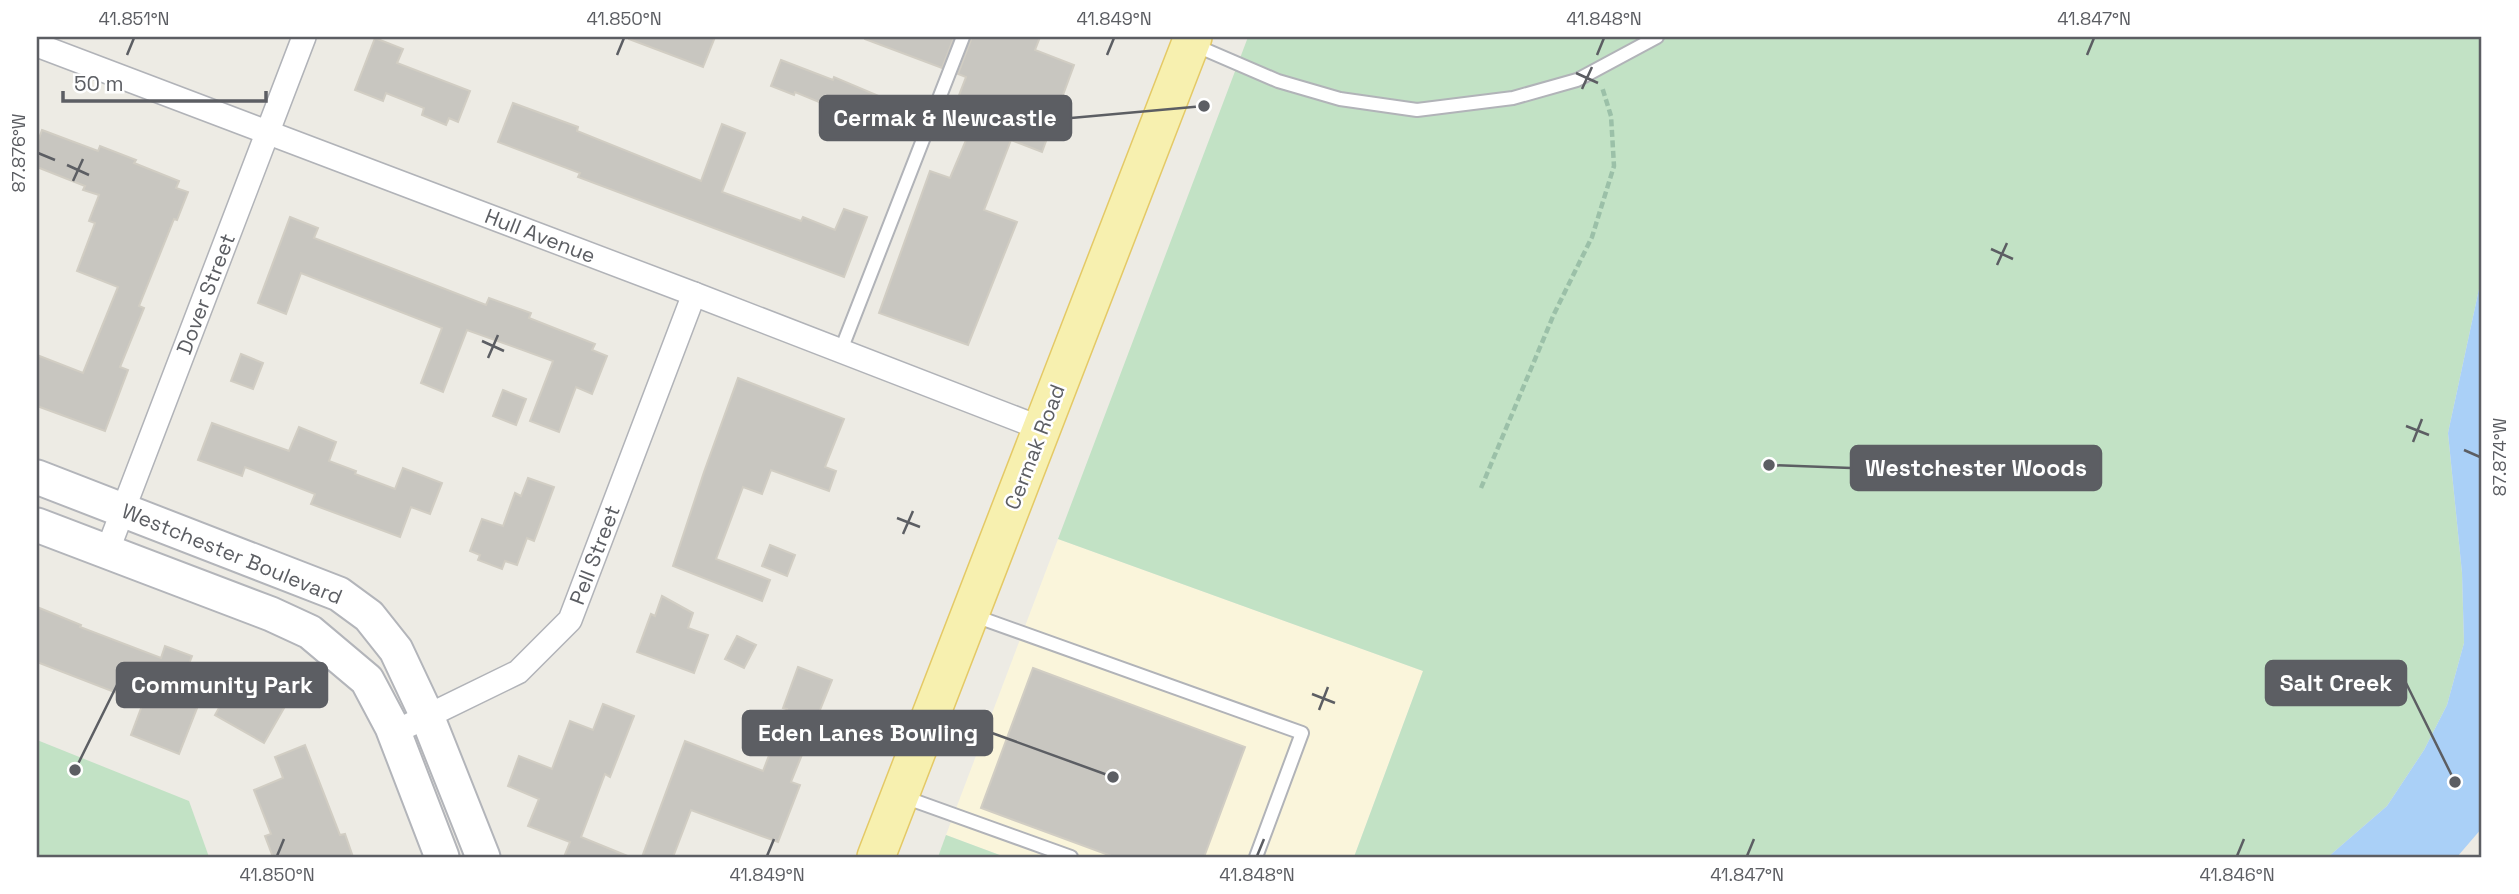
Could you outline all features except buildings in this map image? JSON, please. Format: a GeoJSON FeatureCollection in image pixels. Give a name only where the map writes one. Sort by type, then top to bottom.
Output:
{"type":"FeatureCollection","features":[{"type":"Feature","properties":{"kind":"main road","name":"Cermak Road"},"geometry":{"type":"LineString","coordinates":[[876,857],[1043,429],[1186,39]]}},
{"type":"Feature","properties":{"kind":"street","name":"Dover Street"},"geometry":{"type":"LineString","coordinates":[[107,552],[304,37]]}},
{"type":"Feature","properties":{"kind":"street","name":"Hull Avenue"},"geometry":{"type":"LineString","coordinates":[[37,45],[1043,429]]}},
{"type":"Feature","properties":{"kind":"street","name":"Pell Street"},"geometry":{"type":"LineString","coordinates":[[395,732],[518,672],[570,620],[694,294]]}},
{"type":"Feature","properties":{"kind":"street","name":"Westchester Boulevard"},"geometry":{"type":"LineString","coordinates":[[37,477],[339,594],[369,616],[396,650],[427,716],[483,857]]}},
{"type":"Feature","properties":{"kind":"street","name":"Westchester Boulevard"},"geometry":{"type":"LineString","coordinates":[[37,525],[271,614],[310,632],[367,680],[395,732],[442,857]]}},
{"type":"Feature","properties":{"kind":"lane"},"geometry":{"type":"LineString","coordinates":[[841,350],[963,37]]}},
{"type":"Feature","properties":{"kind":"lane"},"geometry":{"type":"LineString","coordinates":[[1186,39],[1278,81],[1340,99],[1417,110],[1513,98],[1577,80],[1657,37]]}},
{"type":"Feature","properties":{"kind":"lane"},"geometry":{"type":"LineString","coordinates":[[971,615],[1302,733],[1256,857]]}},
{"type":"Feature","properties":{"kind":"lane"},"geometry":{"type":"LineString","coordinates":[[900,796],[1071,857]]}},
{"type":"Feature","properties":{"kind":"path"},"geometry":{"type":"LineString","coordinates":[[1481,488],[1554,314],[1592,237],[1614,166],[1611,116],[1596,70]]}},
{"type":"Feature","properties":{"kind":"shaded area"},"geometry":{"type":"Polygon","coordinates":[[[1058,539],[1423,671],[1354,857],[1005,857],[946,835],[1058,539]]]}},
{"type":"Feature","properties":{"kind":"green space"},"geometry":{"type":"Polygon","coordinates":[[[1248,37],[2482,37],[2482,275],[2448,433],[2462,573],[2464,643],[2447,705],[2424,750],[2387,806],[2328,857],[1354,857],[1423,671],[1058,539],[1248,37]]]}},
{"type":"Feature","properties":{"kind":"green space"},"geometry":{"type":"Polygon","coordinates":[[[37,740],[189,801],[209,857],[37,857],[37,740]]]}},
{"type":"Feature","properties":{"kind":"green space"},"geometry":{"type":"Polygon","coordinates":[[[946,835],[1005,857],[938,857],[946,835]]]}},
{"type":"Feature","properties":{"kind":"water"},"geometry":{"type":"Polygon","coordinates":[[[2482,275],[2482,828],[2457,857],[2328,857],[2387,806],[2424,750],[2447,705],[2464,643],[2462,573],[2448,433],[2482,275]]]}},
{"type":"Feature","properties":{"kind":"place","name":"Cermak & Newcastle"},"geometry":{"type":"Point","coordinates":[1204,106]}},
{"type":"Feature","properties":{"kind":"place","name":"Westchester Woods"},"geometry":{"type":"Point","coordinates":[1769,465]}},
{"type":"Feature","properties":{"kind":"place","name":"Community Park"},"geometry":{"type":"Point","coordinates":[75,770]}},
{"type":"Feature","properties":{"kind":"place","name":"Eden Lanes Bowling"},"geometry":{"type":"Point","coordinates":[1113,777]}},
{"type":"Feature","properties":{"kind":"place","name":"Salt Creek"},"geometry":{"type":"Point","coordinates":[2455,782]}}]}
